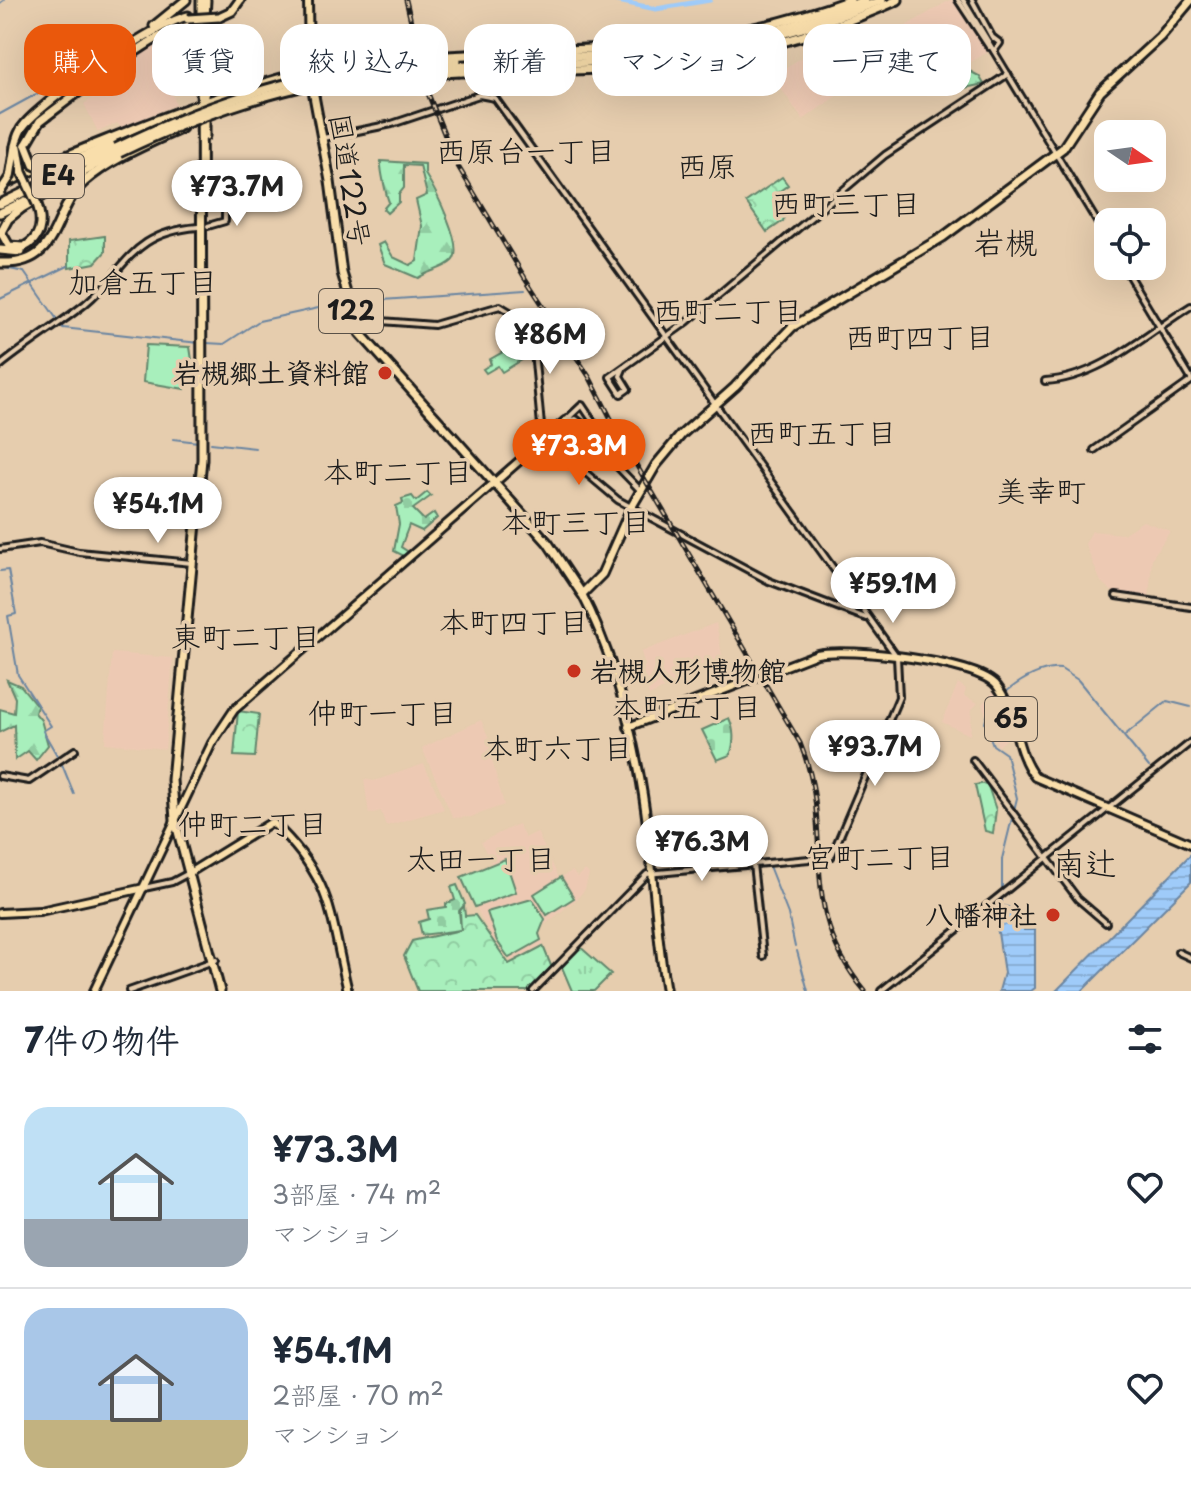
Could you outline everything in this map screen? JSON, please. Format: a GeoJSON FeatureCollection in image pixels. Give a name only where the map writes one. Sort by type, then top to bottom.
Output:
{"type":"FeatureCollection","features":[{"type":"Feature","properties":{"kind":"highway"},"geometry":{"type":"LineString","coordinates":[[136,43],[186,0]]}},
{"type":"Feature","properties":{"kind":"highway"},"geometry":{"type":"LineString","coordinates":[[204,0],[204,24]]}},
{"type":"Feature","properties":{"kind":"highway"},"geometry":{"type":"LineString","coordinates":[[203,24],[204,0]]}},
{"type":"Feature","properties":{"kind":"highway"},"geometry":{"type":"LineString","coordinates":[[136,46],[161,30],[188,18],[219,16],[232,11],[238,0]]}},
{"type":"Feature","properties":{"kind":"highway"},"geometry":{"type":"LineString","coordinates":[[448,56],[715,38],[788,22],[850,0]]}},
{"type":"Feature","properties":{"kind":"highway","name":"E4"},"geometry":{"type":"LineString","coordinates":[[0,213],[91,168],[116,148],[213,111],[294,86],[366,73],[695,48],[787,28],[865,0]]}},
{"type":"Feature","properties":{"kind":"highway","name":"E4"},"geometry":{"type":"LineString","coordinates":[[0,204],[205,102],[318,74],[389,64],[458,66],[619,62],[706,53],[784,36],[882,0]]}},
{"type":"Feature","properties":{"kind":"highway"},"geometry":{"type":"LineString","coordinates":[[448,67],[618,70],[710,61],[803,38],[898,0]]}},
{"type":"Feature","properties":{"kind":"highway"},"geometry":{"type":"LineString","coordinates":[[582,594],[602,574],[640,490],[679,437],[798,322],[943,237],[1056,154],[1077,132],[1100,92],[1160,37],[1191,0]]}},
{"type":"Feature","properties":{"kind":"highway"},"geometry":{"type":"LineString","coordinates":[[0,250],[20,253],[38,242],[44,224],[23,165],[20,130],[36,114],[63,96]]}},
{"type":"Feature","properties":{"kind":"highway"},"geometry":{"type":"LineString","coordinates":[[0,189],[10,177],[20,146],[40,121],[72,96]]}},
{"type":"Feature","properties":{"kind":"highway"},"geometry":{"type":"LineString","coordinates":[[204,96],[205,102]]}},
{"type":"Feature","properties":{"kind":"highway"},"geometry":{"type":"LineString","coordinates":[[194,563],[203,436],[201,158],[205,96]]}},
{"type":"Feature","properties":{"kind":"highway"},"geometry":{"type":"LineString","coordinates":[[0,189],[84,147],[219,96]]}},
{"type":"Feature","properties":{"kind":"highway"},"geometry":{"type":"LineString","coordinates":[[0,263],[19,262],[41,251],[54,236],[71,198],[83,183],[163,138],[216,115],[282,96]]}},
{"type":"Feature","properties":{"kind":"highway","name":"国道122号"},"geometry":{"type":"LineString","coordinates":[[315,96],[342,273],[357,326],[377,354],[557,555],[582,594]]}},
{"type":"Feature","properties":{"kind":"highway"},"geometry":{"type":"LineString","coordinates":[[204,122],[207,442],[173,764],[177,816],[222,991]]}},
{"type":"Feature","properties":{"kind":"highway"},"geometry":{"type":"LineString","coordinates":[[163,138],[193,128],[197,133],[201,158]]}},
{"type":"Feature","properties":{"kind":"highway"},"geometry":{"type":"LineString","coordinates":[[20,146],[34,165],[45,169],[57,168],[116,148]]}},
{"type":"Feature","properties":{"kind":"highway"},"geometry":{"type":"LineString","coordinates":[[38,203],[41,224],[37,237],[24,247],[9,246],[1,232],[12,215],[91,168]]}},
{"type":"Feature","properties":{"kind":"main road"},"geometry":{"type":"LineString","coordinates":[[308,0],[308,24]]}},
{"type":"Feature","properties":{"kind":"main road"},"geometry":{"type":"LineString","coordinates":[[94,991],[216,735],[234,710],[565,421]]}},
{"type":"Feature","properties":{"kind":"main road"},"geometry":{"type":"LineString","coordinates":[[582,594],[604,647],[639,769],[649,873],[666,991]]}},
{"type":"Feature","properties":{"kind":"main road","name":"65"},"geometry":{"type":"LineString","coordinates":[[628,727],[817,654],[896,655],[985,675],[1002,695],[1023,757],[1035,777],[1191,844]]}},
{"type":"Feature","properties":{"kind":"main road"},"geometry":{"type":"LineString","coordinates":[[191,872],[272,822],[305,854],[321,882],[334,921],[348,991]]}},
{"type":"Feature","properties":{"kind":"main road"},"geometry":{"type":"LineString","coordinates":[[0,913],[40,911],[144,888]]}},
{"type":"Feature","properties":{"kind":"street"},"geometry":{"type":"LineString","coordinates":[[965,0],[989,37],[1000,43],[994,51]]}},
{"type":"Feature","properties":{"kind":"street"},"geometry":{"type":"LineString","coordinates":[[965,0],[989,37]]}},
{"type":"Feature","properties":{"kind":"street"},"geometry":{"type":"LineString","coordinates":[[965,0],[1094,217]]}},
{"type":"Feature","properties":{"kind":"street"},"geometry":{"type":"LineString","coordinates":[[618,375],[628,388],[621,394],[609,379],[667,338],[885,155],[1008,74]]}},
{"type":"Feature","properties":{"kind":"street"},"geometry":{"type":"LineString","coordinates":[[323,138],[392,124],[479,95],[495,98],[896,655],[899,697],[831,857],[649,873],[533,991]]}},
{"type":"Feature","properties":{"kind":"street"},"geometry":{"type":"LineString","coordinates":[[208,226],[225,221],[225,197]]}},
{"type":"Feature","properties":{"kind":"street"},"geometry":{"type":"LineString","coordinates":[[0,366],[87,302],[135,248],[179,230],[198,227]]}},
{"type":"Feature","properties":{"kind":"street"},"geometry":{"type":"LineString","coordinates":[[1094,450],[1191,380],[1131,280]]}},
{"type":"Feature","properties":{"kind":"street"},"geometry":{"type":"LineString","coordinates":[[357,326],[377,321],[434,325],[500,306],[528,323],[533,335],[544,440],[578,469],[632,506],[769,581],[868,619]]}},
{"type":"Feature","properties":{"kind":"street"},"geometry":{"type":"LineString","coordinates":[[1045,381],[1078,374],[1160,328],[1191,306]]}},
{"type":"Feature","properties":{"kind":"street"},"geometry":{"type":"LineString","coordinates":[[582,405],[594,424],[587,429],[576,419],[565,421],[582,405]]}},
{"type":"Feature","properties":{"kind":"street"},"geometry":{"type":"LineString","coordinates":[[615,464],[640,490]]}},
{"type":"Feature","properties":{"kind":"street"},"geometry":{"type":"LineString","coordinates":[[0,549],[40,543],[79,552],[194,563]]}},
{"type":"Feature","properties":{"kind":"street"},"geometry":{"type":"LineString","coordinates":[[1116,596],[1191,607]]}},
{"type":"Feature","properties":{"kind":"street"},"geometry":{"type":"LineString","coordinates":[[881,991],[1191,742]]}},
{"type":"Feature","properties":{"kind":"street"},"geometry":{"type":"LineString","coordinates":[[0,776],[24,782],[75,750]]}},
{"type":"Feature","properties":{"kind":"street"},"geometry":{"type":"LineString","coordinates":[[973,760],[1078,899],[1106,923]]}},
{"type":"Feature","properties":{"kind":"street"},"geometry":{"type":"LineString","coordinates":[[753,864],[763,956]]}},
{"type":"Feature","properties":{"kind":"street"},"geometry":{"type":"LineString","coordinates":[[144,888],[172,882],[191,872]]}},
{"type":"Feature","properties":{"kind":"street"},"geometry":{"type":"LineString","coordinates":[[1178,952],[1191,958]]}},
{"type":"Feature","properties":{"kind":"street"},"geometry":{"type":"LineString","coordinates":[[129,991],[214,961]]}},
{"type":"Feature","properties":{"kind":"shaded area"},"geometry":{"type":"Polygon","coordinates":[[[950,0],[956,0],[971,24],[909,24],[950,0]]]}},
{"type":"Feature","properties":{"kind":"shaded area"},"geometry":{"type":"Polygon","coordinates":[[[971,24],[988,52],[971,62],[971,24]]]}},
{"type":"Feature","properties":{"kind":"shaded area"},"geometry":{"type":"Polygon","coordinates":[[[152,48],[152,96],[173,96],[176,105],[121,127],[117,123],[98,132],[84,104],[94,96],[136,96],[136,58],[152,48]]]}},
{"type":"Feature","properties":{"kind":"shaded area"},"geometry":{"type":"Polygon","coordinates":[[[803,56],[803,96],[836,96],[803,120],[786,96],[787,67],[803,56]]]}},
{"type":"Feature","properties":{"kind":"shaded area"},"geometry":{"type":"Polygon","coordinates":[[[1143,521],[1170,531],[1152,558],[1149,598],[1114,593],[1101,582],[1085,544],[1092,531],[1123,534],[1143,521]]]}},
{"type":"Feature","properties":{"kind":"shaded area"},"geometry":{"type":"Polygon","coordinates":[[[716,623],[724,665],[700,671],[649,696],[647,689],[640,691],[633,669],[645,666],[641,652],[716,623]]]}},
{"type":"Feature","properties":{"kind":"shaded area"},"geometry":{"type":"Polygon","coordinates":[[[112,653],[173,658],[165,749],[105,743],[112,653]]]}},
{"type":"Feature","properties":{"kind":"shaded area"},"geometry":{"type":"Polygon","coordinates":[[[958,683],[966,689],[964,696],[978,703],[972,709],[970,735],[942,722],[958,683]]]}},
{"type":"Feature","properties":{"kind":"shaded area"},"geometry":{"type":"Polygon","coordinates":[[[996,689],[1012,734],[998,747],[982,704],[996,689]]]}},
{"type":"Feature","properties":{"kind":"shaded area"},"geometry":{"type":"Polygon","coordinates":[[[481,720],[494,750],[490,753],[504,805],[471,817],[453,818],[422,748],[481,720]]]}},
{"type":"Feature","properties":{"kind":"shaded area"},"geometry":{"type":"Polygon","coordinates":[[[424,764],[444,809],[386,826],[381,811],[369,814],[364,779],[374,781],[424,764]]]}},
{"type":"Feature","properties":{"kind":"shaded area"},"geometry":{"type":"Polygon","coordinates":[[[518,824],[525,838],[537,832],[559,878],[572,871],[578,877],[585,870],[589,874],[585,889],[577,899],[543,926],[540,935],[544,944],[512,962],[494,941],[459,877],[491,863],[481,842],[518,824]]]}},
{"type":"Feature","properties":{"kind":"green space"},"geometry":{"type":"Polygon","coordinates":[[[971,72],[979,76],[984,84],[971,87],[971,72]]]}},
{"type":"Feature","properties":{"kind":"green space"},"geometry":{"type":"Polygon","coordinates":[[[381,161],[425,164],[425,174],[452,231],[455,254],[449,264],[418,278],[385,264],[378,245],[384,242],[393,257],[410,265],[417,261],[422,226],[416,200],[427,195],[420,166],[404,165],[404,188],[399,194],[399,202],[387,213],[383,209],[389,202],[381,161]]]}},
{"type":"Feature","properties":{"kind":"green space"},"geometry":{"type":"Polygon","coordinates":[[[782,177],[788,185],[773,196],[785,215],[783,221],[767,232],[746,202],[782,177]]]}},
{"type":"Feature","properties":{"kind":"green space"},"geometry":{"type":"Polygon","coordinates":[[[105,236],[105,252],[95,263],[69,268],[69,241],[105,236]]]}},
{"type":"Feature","properties":{"kind":"green space"},"geometry":{"type":"Polygon","coordinates":[[[526,339],[530,355],[502,372],[498,366],[486,373],[483,369],[491,364],[489,360],[526,339]]]}},
{"type":"Feature","properties":{"kind":"green space"},"geometry":{"type":"Polygon","coordinates":[[[146,345],[190,347],[192,360],[185,389],[143,382],[146,345]]]}},
{"type":"Feature","properties":{"kind":"green space"},"geometry":{"type":"Polygon","coordinates":[[[427,492],[431,496],[413,509],[424,520],[434,513],[437,518],[422,531],[409,525],[401,547],[410,553],[406,557],[394,551],[399,524],[396,506],[403,503],[402,499],[412,496],[416,501],[427,492]]]}},
{"type":"Feature","properties":{"kind":"green space"},"geometry":{"type":"Polygon","coordinates":[[[7,680],[21,686],[37,706],[35,713],[41,720],[48,745],[36,760],[28,751],[15,760],[14,725],[0,732],[0,709],[14,713],[15,698],[7,680]]]}},
{"type":"Feature","properties":{"kind":"green space"},"geometry":{"type":"Polygon","coordinates":[[[238,711],[259,714],[255,757],[234,756],[238,711]]]}},
{"type":"Feature","properties":{"kind":"green space"},"geometry":{"type":"Polygon","coordinates":[[[729,718],[733,732],[732,750],[730,755],[717,760],[702,730],[729,718]]]}},
{"type":"Feature","properties":{"kind":"green space"},"geometry":{"type":"Polygon","coordinates":[[[987,783],[996,810],[993,833],[985,831],[975,785],[987,783]]]}},
{"type":"Feature","properties":{"kind":"green space"},"geometry":{"type":"Polygon","coordinates":[[[505,859],[516,892],[475,907],[461,877],[505,859]]]}},
{"type":"Feature","properties":{"kind":"green space"},"geometry":{"type":"Polygon","coordinates":[[[561,877],[574,898],[547,915],[534,894],[561,877]]]}},
{"type":"Feature","properties":{"kind":"green space"},"geometry":{"type":"Polygon","coordinates":[[[457,885],[465,904],[459,911],[461,930],[422,935],[419,922],[429,919],[427,910],[446,907],[455,900],[451,887],[457,885]]]}},
{"type":"Feature","properties":{"kind":"green space"},"geometry":{"type":"Polygon","coordinates":[[[532,899],[545,919],[539,934],[541,940],[509,958],[497,941],[487,912],[532,899]]]}},
{"type":"Feature","properties":{"kind":"green space"},"geometry":{"type":"Polygon","coordinates":[[[464,906],[465,916],[475,915],[509,964],[543,946],[552,968],[530,991],[418,991],[404,956],[412,941],[461,930],[460,911],[464,906]]]}},
{"type":"Feature","properties":{"kind":"green space"},"geometry":{"type":"Polygon","coordinates":[[[578,945],[611,974],[594,991],[572,991],[561,965],[578,945]]]}},
{"type":"Feature","properties":{"kind":"water"},"geometry":{"type":"Polygon","coordinates":[[[1191,854],[1191,882],[1082,991],[1056,991],[1191,854]]]}},
{"type":"Feature","properties":{"kind":"water"},"geometry":{"type":"Polygon","coordinates":[[[1004,906],[1024,913],[1024,930],[1035,930],[1035,988],[1031,991],[999,991],[1004,973],[995,912],[1004,906]]]}},
{"type":"Feature","properties":{"kind":"waterway"},"geometry":{"type":"LineString","coordinates":[[0,3],[4,0]]}},
{"type":"Feature","properties":{"kind":"waterway"},"geometry":{"type":"LineString","coordinates":[[613,0],[656,9],[710,0]]}},
{"type":"Feature","properties":{"kind":"waterway"},"geometry":{"type":"LineString","coordinates":[[0,114],[33,96]]}},
{"type":"Feature","properties":{"kind":"waterway"},"geometry":{"type":"LineString","coordinates":[[40,162],[116,132]]}},
{"type":"Feature","properties":{"kind":"waterway"},"geometry":{"type":"LineString","coordinates":[[0,299],[68,266]]}},
{"type":"Feature","properties":{"kind":"waterway"},"geometry":{"type":"LineString","coordinates":[[0,267],[24,272],[63,328],[199,343]]}},
{"type":"Feature","properties":{"kind":"waterway"},"geometry":{"type":"LineString","coordinates":[[353,302],[525,290]]}},
{"type":"Feature","properties":{"kind":"waterway"},"geometry":{"type":"LineString","coordinates":[[206,343],[224,344],[259,321],[346,302]]}},
{"type":"Feature","properties":{"kind":"waterway"},"geometry":{"type":"LineString","coordinates":[[173,439],[198,442]]}},
{"type":"Feature","properties":{"kind":"waterway"},"geometry":{"type":"LineString","coordinates":[[211,443],[255,448]]}},
{"type":"Feature","properties":{"kind":"waterway"},"geometry":{"type":"LineString","coordinates":[[0,571],[8,570],[16,614],[8,616],[18,675],[51,726],[43,731],[58,757]]}},
{"type":"Feature","properties":{"kind":"waterway"},"geometry":{"type":"LineString","coordinates":[[1002,908],[1002,859],[1017,798],[1006,754],[993,745],[985,723],[988,713],[1004,693],[1027,677],[1061,669],[1078,680],[1149,767]]}},
{"type":"Feature","properties":{"kind":"waterway"},"geometry":{"type":"LineString","coordinates":[[1125,735],[1167,701],[1191,707]]}},
{"type":"Feature","properties":{"kind":"waterway"},"geometry":{"type":"LineString","coordinates":[[61,762],[74,794]]}},
{"type":"Feature","properties":{"kind":"waterway"},"geometry":{"type":"LineString","coordinates":[[769,866],[788,914],[795,947]]}},
{"type":"Feature","properties":{"kind":"waterway"},"geometry":{"type":"LineString","coordinates":[[797,951],[808,991]]}},
{"type":"Feature","properties":{"kind":"railway"},"geometry":{"type":"LineString","coordinates":[[406,0],[427,91],[456,163],[590,378],[624,444],[800,743],[811,776],[822,898],[829,928],[843,959],[865,991]]}},
{"type":"Feature","properties":{"kind":"place","name":"岩槻郷土資料館"},"geometry":{"type":"Point","coordinates":[385,373]}},
{"type":"Feature","properties":{"kind":"place","name":"岩槻人形博物館"},"geometry":{"type":"Point","coordinates":[574,671]}},
{"type":"Feature","properties":{"kind":"place","name":"八幡神社"},"geometry":{"type":"Point","coordinates":[1053,915]}},
{"type":"Feature","properties":{"kind":"district","name":"西原台一丁目"},"geometry":{"type":"Point","coordinates":[526,152]}},
{"type":"Feature","properties":{"kind":"district","name":"西原"},"geometry":{"type":"Point","coordinates":[707,167]}},
{"type":"Feature","properties":{"kind":"district","name":"西町三丁目"},"geometry":{"type":"Point","coordinates":[846,205]}},
{"type":"Feature","properties":{"kind":"district","name":"岩槻"},"geometry":{"type":"Point","coordinates":[1005,243]}},
{"type":"Feature","properties":{"kind":"district","name":"加倉五丁目"},"geometry":{"type":"Point","coordinates":[143,283]}},
{"type":"Feature","properties":{"kind":"district","name":"西町二丁目"},"geometry":{"type":"Point","coordinates":[728,312]}},
{"type":"Feature","properties":{"kind":"district","name":"西町四丁目"},"geometry":{"type":"Point","coordinates":[920,338]}},
{"type":"Feature","properties":{"kind":"district","name":"西町五丁目"},"geometry":{"type":"Point","coordinates":[822,434]}},
{"type":"Feature","properties":{"kind":"district","name":"本町二丁目"},"geometry":{"type":"Point","coordinates":[398,473]}},
{"type":"Feature","properties":{"kind":"district","name":"美幸町"},"geometry":{"type":"Point","coordinates":[1041,492]}},
{"type":"Feature","properties":{"kind":"district","name":"本町三丁目"},"geometry":{"type":"Point","coordinates":[576,523]}},
{"type":"Feature","properties":{"kind":"district","name":"本町四丁目"},"geometry":{"type":"Point","coordinates":[514,623]}},
{"type":"Feature","properties":{"kind":"district","name":"東町二丁目"},"geometry":{"type":"Point","coordinates":[246,638]}},
{"type":"Feature","properties":{"kind":"district","name":"本町五丁目"},"geometry":{"type":"Point","coordinates":[687,708]}},
{"type":"Feature","properties":{"kind":"district","name":"仲町一丁目"},"geometry":{"type":"Point","coordinates":[383,714]}},
{"type":"Feature","properties":{"kind":"district","name":"本町六丁目"},"geometry":{"type":"Point","coordinates":[558,749]}},
{"type":"Feature","properties":{"kind":"district","name":"仲町二丁目"},"geometry":{"type":"Point","coordinates":[253,825]}},
{"type":"Feature","properties":{"kind":"district","name":"宮町二丁目"},"geometry":{"type":"Point","coordinates":[880,858]}},
{"type":"Feature","properties":{"kind":"district","name":"太田一丁目"},"geometry":{"type":"Point","coordinates":[481,860]}},
{"type":"Feature","properties":{"kind":"district","name":"南辻"},"geometry":{"type":"Point","coordinates":[1085,864]}}]}
